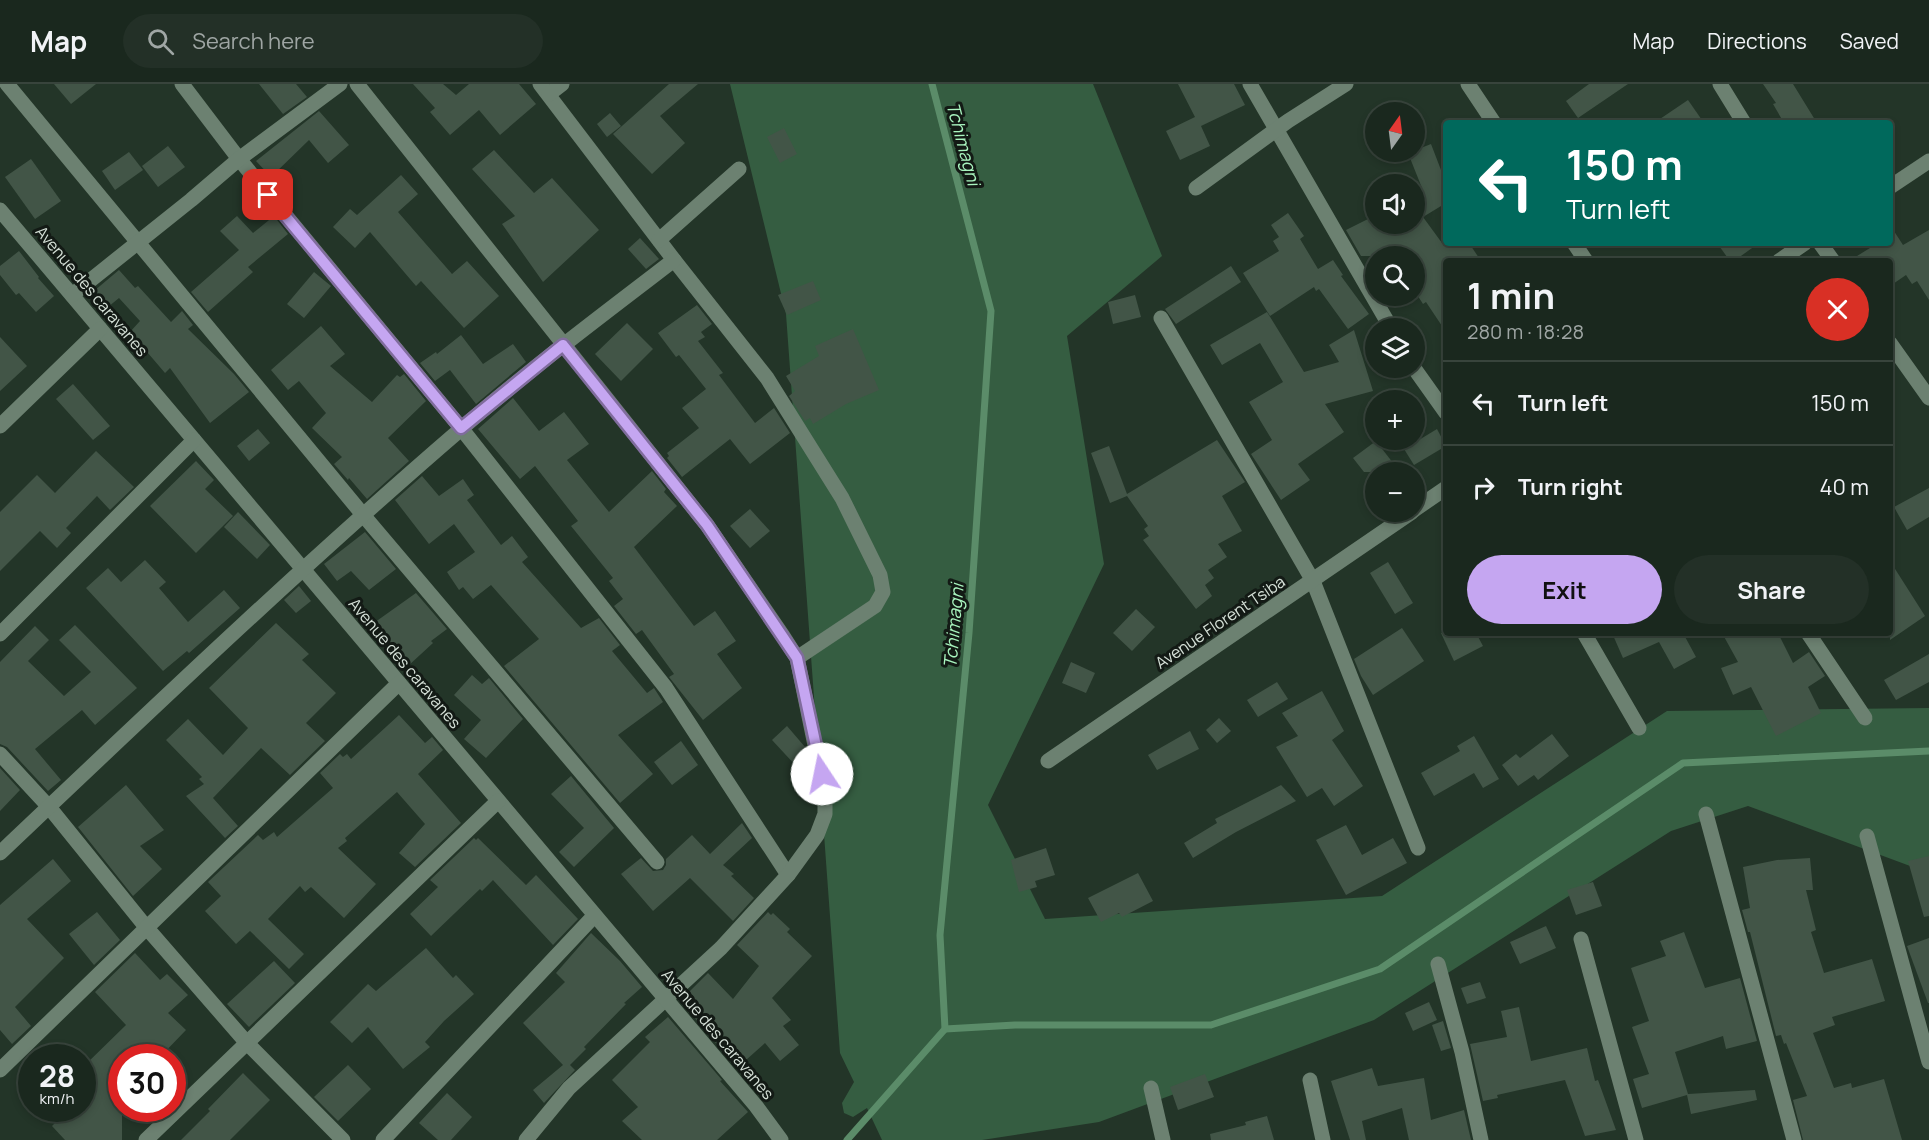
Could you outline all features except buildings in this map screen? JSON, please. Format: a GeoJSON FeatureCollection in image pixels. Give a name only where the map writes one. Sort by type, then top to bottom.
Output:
{"type":"FeatureCollection","features":[{"type":"Feature","properties":{"kind":"street"},"geometry":{"type":"LineString","coordinates":[[7,84],[364,516],[657,862]]}},
{"type":"Feature","properties":{"kind":"street"},"geometry":{"type":"LineString","coordinates":[[182,84],[239,159],[461,428],[666,688],[788,875]]}},
{"type":"Feature","properties":{"kind":"street"},"geometry":{"type":"LineString","coordinates":[[72,295],[239,159],[340,84]]}},
{"type":"Feature","properties":{"kind":"street"},"geometry":{"type":"LineString","coordinates":[[357,84],[707,525],[797,658],[825,794],[825,814],[817,835],[788,875],[722,948],[569,1089],[526,1140]]}},
{"type":"Feature","properties":{"kind":"street"},"geometry":{"type":"LineString","coordinates":[[562,84],[545,89],[674,260],[767,378],[842,498],[880,575],[884,592],[875,606],[797,658]]}},
{"type":"Feature","properties":{"kind":"street"},"geometry":{"type":"LineString","coordinates":[[1250,84],[1385,318]]}},
{"type":"Feature","properties":{"kind":"street"},"geometry":{"type":"LineString","coordinates":[[1196,188],[1277,129],[1346,84]]}},
{"type":"Feature","properties":{"kind":"street"},"geometry":{"type":"LineString","coordinates":[[1468,84],[1492,120]]}},
{"type":"Feature","properties":{"kind":"street"},"geometry":{"type":"LineString","coordinates":[[1720,84],[1742,120]]}},
{"type":"Feature","properties":{"kind":"street"},"geometry":{"type":"LineString","coordinates":[[1893,185],[1929,161]]}},
{"type":"Feature","properties":{"kind":"street"},"geometry":{"type":"LineString","coordinates":[[659,240],[739,169]]}},
{"type":"Feature","properties":{"kind":"street","name":"Avenue des caravanes"},"geometry":{"type":"LineString","coordinates":[[0,210],[5,228],[72,295],[756,1106],[781,1140]]}},
{"type":"Feature","properties":{"kind":"street"},"geometry":{"type":"LineString","coordinates":[[1783,258],[1801,246]]}},
{"type":"Feature","properties":{"kind":"street"},"geometry":{"type":"LineString","coordinates":[[0,853],[303,569],[461,428],[563,345],[674,260]]}},
{"type":"Feature","properties":{"kind":"street"},"geometry":{"type":"LineString","coordinates":[[1161,318],[1313,581],[1418,848]]}},
{"type":"Feature","properties":{"kind":"street"},"geometry":{"type":"LineString","coordinates":[[0,426],[100,329]]}},
{"type":"Feature","properties":{"kind":"street"},"geometry":{"type":"LineString","coordinates":[[1893,347],[1929,398]]}},
{"type":"Feature","properties":{"kind":"street"},"geometry":{"type":"LineString","coordinates":[[1421,378],[1443,409]]}},
{"type":"Feature","properties":{"kind":"street"},"geometry":{"type":"LineString","coordinates":[[0,634],[194,440]]}},
{"type":"Feature","properties":{"kind":"street","name":"Avenue Florent Tsiba"},"geometry":{"type":"LineString","coordinates":[[1425,503],[1443,490]]}},
{"type":"Feature","properties":{"kind":"street","name":"Avenue Florent Tsiba"},"geometry":{"type":"LineString","coordinates":[[1048,761],[1397,522]]}},
{"type":"Feature","properties":{"kind":"street"},"geometry":{"type":"LineString","coordinates":[[1586,636],[1638,728]]}},
{"type":"Feature","properties":{"kind":"street"},"geometry":{"type":"LineString","coordinates":[[1810,636],[1865,718]]}},
{"type":"Feature","properties":{"kind":"street"},"geometry":{"type":"LineString","coordinates":[[0,1070],[399,683]]}},
{"type":"Feature","properties":{"kind":"street"},"geometry":{"type":"LineString","coordinates":[[0,754],[49,807],[146,927],[246,1042],[343,1140]]}},
{"type":"Feature","properties":{"kind":"street"},"geometry":{"type":"LineString","coordinates":[[146,1140],[498,801]]}},
{"type":"Feature","properties":{"kind":"street"},"geometry":{"type":"LineString","coordinates":[[1706,814],[1794,1140]]}},
{"type":"Feature","properties":{"kind":"street"},"geometry":{"type":"LineString","coordinates":[[1867,836],[1929,1062]]}},
{"type":"Feature","properties":{"kind":"street"},"geometry":{"type":"LineString","coordinates":[[383,1140],[594,916]]}},
{"type":"Feature","properties":{"kind":"street"},"geometry":{"type":"LineString","coordinates":[[1581,939],[1636,1140]]}},
{"type":"Feature","properties":{"kind":"street"},"geometry":{"type":"LineString","coordinates":[[1438,964],[1462,1052],[1481,1140]]}},
{"type":"Feature","properties":{"kind":"street"},"geometry":{"type":"LineString","coordinates":[[1310,1080],[1323,1140]]}},
{"type":"Feature","properties":{"kind":"street"},"geometry":{"type":"LineString","coordinates":[[1151,1088],[1163,1140]]}},
{"type":"Feature","properties":{"kind":"green space"},"geometry":{"type":"Polygon","coordinates":[[[730,84],[1093,84],[1162,256],[1067,336],[1104,564],[988,805],[1045,919],[1382,896],[1667,711],[1929,708],[1929,873],[1748,806],[1671,831],[1374,1020],[1099,1122],[982,1140],[882,1140],[867,1108],[853,1117],[844,1113],[842,1103],[854,1082],[840,1053],[786,314],[730,84]]]}},
{"type":"Feature","properties":{"kind":"waterway","name":"Tchimagni"},"geometry":{"type":"LineString","coordinates":[[847,1140],[945,1029],[940,935],[969,633],[991,311],[932,84]]}},
{"type":"Feature","properties":{"kind":"waterway"},"geometry":{"type":"LineString","coordinates":[[945,1029],[1015,1025],[1211,1025],[1380,969],[1683,763],[1929,751]]}},
{"type":"Feature","properties":{"kind":"route"},"geometry":{"type":"LineString","coordinates":[[268,195],[461,428],[563,345],[707,525],[797,658],[822,774]]}}]}
